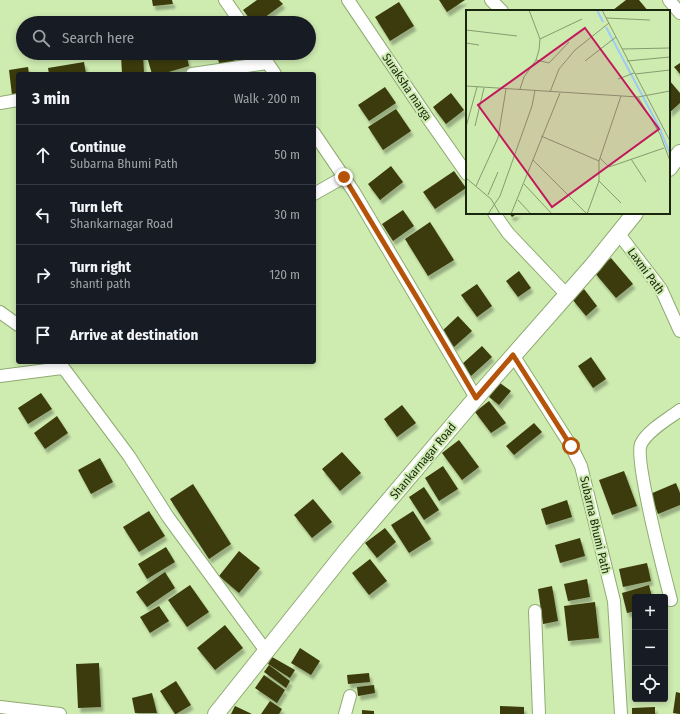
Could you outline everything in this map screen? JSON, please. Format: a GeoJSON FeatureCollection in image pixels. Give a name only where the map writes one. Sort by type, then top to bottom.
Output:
{"type":"FeatureCollection","features":[{"type":"Feature","properties":{"kind":"street"},"geometry":{"type":"LineString","coordinates":[[225,0],[236,16]]}},
{"type":"Feature","properties":{"kind":"street","name":"Suraksha marga"},"geometry":{"type":"LineString","coordinates":[[348,0],[466,173]]}},
{"type":"Feature","properties":{"kind":"street"},"geometry":{"type":"LineString","coordinates":[[491,0],[501,10]]}},
{"type":"Feature","properties":{"kind":"street"},"geometry":{"type":"LineString","coordinates":[[669,0],[680,12]]}},
{"type":"Feature","properties":{"kind":"street"},"geometry":{"type":"LineString","coordinates":[[201,72],[255,60]]}},
{"type":"Feature","properties":{"kind":"street"},"geometry":{"type":"LineString","coordinates":[[265,60],[274,72]]}},
{"type":"Feature","properties":{"kind":"street"},"geometry":{"type":"LineString","coordinates":[[0,103],[16,100]]}},
{"type":"Feature","properties":{"kind":"street"},"geometry":{"type":"LineString","coordinates":[[316,136],[344,177],[476,398]]}},
{"type":"Feature","properties":{"kind":"street"},"geometry":{"type":"LineString","coordinates":[[670,167],[680,154]]}},
{"type":"Feature","properties":{"kind":"street"},"geometry":{"type":"LineString","coordinates":[[316,193],[344,177]]}},
{"type":"Feature","properties":{"kind":"street"},"geometry":{"type":"LineString","coordinates":[[495,214],[508,233],[567,295]]}},
{"type":"Feature","properties":{"kind":"street","name":"Shankarnagar Road"},"geometry":{"type":"LineString","coordinates":[[216,714],[346,551],[513,355],[567,295],[634,214]]}},
{"type":"Feature","properties":{"kind":"street","name":"Laxmi Path"},"geometry":{"type":"LineString","coordinates":[[619,234],[661,289],[680,331]]}},
{"type":"Feature","properties":{"kind":"street"},"geometry":{"type":"LineString","coordinates":[[0,312],[16,324]]}},
{"type":"Feature","properties":{"kind":"street","name":"Subarna Bhumi Path"},"geometry":{"type":"LineString","coordinates":[[513,355],[571,446],[581,466],[614,601],[620,714]]}},
{"type":"Feature","properties":{"kind":"street"},"geometry":{"type":"LineString","coordinates":[[0,376],[60,365],[129,456],[168,517],[266,652]]}},
{"type":"Feature","properties":{"kind":"street"},"geometry":{"type":"LineString","coordinates":[[671,600],[650,513],[640,458],[640,446],[646,436],[680,410]]}},
{"type":"Feature","properties":{"kind":"street"},"geometry":{"type":"LineString","coordinates":[[535,611],[539,714]]}},
{"type":"Feature","properties":{"kind":"street"},"geometry":{"type":"LineString","coordinates":[[345,714],[350,696]]}},
{"type":"Feature","properties":{"kind":"street"},"geometry":{"type":"LineString","coordinates":[[0,707],[60,714]]}},
{"type":"Feature","properties":{"kind":"building"},"geometry":{"type":"Polygon","coordinates":[[[152,0],[172,0],[173,4],[153,6],[152,0]]]}},
{"type":"Feature","properties":{"kind":"building"},"geometry":{"type":"Polygon","coordinates":[[[257,0],[279,0],[283,4],[267,16],[248,16],[243,10],[257,0]]]}},
{"type":"Feature","properties":{"kind":"building"},"geometry":{"type":"Polygon","coordinates":[[[439,0],[465,0],[447,12],[439,0]]]}},
{"type":"Feature","properties":{"kind":"building"},"geometry":{"type":"Polygon","coordinates":[[[626,0],[639,0],[647,10],[613,10],[626,0]]]}},
{"type":"Feature","properties":{"kind":"building"},"geometry":{"type":"Polygon","coordinates":[[[399,2],[414,26],[390,41],[375,17],[399,2]]]}},
{"type":"Feature","properties":{"kind":"building"},"geometry":{"type":"Polygon","coordinates":[[[121,60],[143,60],[144,72],[122,72],[121,60]]]}},
{"type":"Feature","properties":{"kind":"building"},"geometry":{"type":"Polygon","coordinates":[[[148,60],[188,60],[189,66],[169,72],[151,72],[148,60]]]}},
{"type":"Feature","properties":{"kind":"building"},"geometry":{"type":"Polygon","coordinates":[[[218,60],[236,60],[220,66],[218,60]]]}},
{"type":"Feature","properties":{"kind":"building"},"geometry":{"type":"Polygon","coordinates":[[[84,62],[86,72],[49,72],[48,68],[84,62]]]}},
{"type":"Feature","properties":{"kind":"building"},"geometry":{"type":"Polygon","coordinates":[[[680,63],[680,74],[674,67],[680,63]]]}},
{"type":"Feature","properties":{"kind":"building"},"geometry":{"type":"Polygon","coordinates":[[[28,67],[29,72],[16,72],[16,94],[12,95],[9,70],[28,67]]]}},
{"type":"Feature","properties":{"kind":"building"},"geometry":{"type":"Polygon","coordinates":[[[670,81],[680,93],[680,103],[670,112],[670,81]]]}},
{"type":"Feature","properties":{"kind":"building"},"geometry":{"type":"Polygon","coordinates":[[[385,87],[396,103],[369,121],[358,105],[385,87]]]}},
{"type":"Feature","properties":{"kind":"building"},"geometry":{"type":"Polygon","coordinates":[[[451,93],[464,110],[446,124],[433,107],[451,93]]]}},
{"type":"Feature","properties":{"kind":"building"},"geometry":{"type":"Polygon","coordinates":[[[396,109],[411,131],[383,150],[368,127],[396,109]]]}},
{"type":"Feature","properties":{"kind":"building"},"geometry":{"type":"Polygon","coordinates":[[[391,166],[403,182],[380,200],[368,184],[391,166]]]}},
{"type":"Feature","properties":{"kind":"building"},"geometry":{"type":"Polygon","coordinates":[[[454,171],[466,188],[435,209],[423,192],[454,171]]]}},
{"type":"Feature","properties":{"kind":"building"},"geometry":{"type":"Polygon","coordinates":[[[403,210],[414,226],[393,241],[382,224],[403,210]]]}},
{"type":"Feature","properties":{"kind":"building"},"geometry":{"type":"Polygon","coordinates":[[[510,214],[516,214],[512,217],[510,214]]]}},
{"type":"Feature","properties":{"kind":"building"},"geometry":{"type":"Polygon","coordinates":[[[430,222],[454,260],[428,276],[405,239],[430,222]]]}},
{"type":"Feature","properties":{"kind":"building"},"geometry":{"type":"Polygon","coordinates":[[[611,258],[633,284],[616,298],[594,272],[611,258]]]}},
{"type":"Feature","properties":{"kind":"building"},"geometry":{"type":"Polygon","coordinates":[[[519,271],[531,288],[518,297],[506,281],[519,271]]]}},
{"type":"Feature","properties":{"kind":"building"},"geometry":{"type":"Polygon","coordinates":[[[477,284],[492,306],[477,317],[461,295],[477,284]]]}},
{"type":"Feature","properties":{"kind":"building"},"geometry":{"type":"Polygon","coordinates":[[[584,289],[597,306],[586,316],[572,299],[584,289]]]}},
{"type":"Feature","properties":{"kind":"building"},"geometry":{"type":"Polygon","coordinates":[[[458,316],[472,331],[454,347],[441,332],[458,316]]]}},
{"type":"Feature","properties":{"kind":"building"},"geometry":{"type":"Polygon","coordinates":[[[482,346],[492,357],[471,376],[461,365],[482,346]]]}},
{"type":"Feature","properties":{"kind":"building"},"geometry":{"type":"Polygon","coordinates":[[[591,357],[606,379],[593,388],[578,366],[591,357]]]}},
{"type":"Feature","properties":{"kind":"building"},"geometry":{"type":"Polygon","coordinates":[[[500,383],[511,391],[499,405],[489,397],[500,383]]]}},
{"type":"Feature","properties":{"kind":"building"},"geometry":{"type":"Polygon","coordinates":[[[41,393],[52,409],[28,424],[18,408],[41,393]]]}},
{"type":"Feature","properties":{"kind":"building"},"geometry":{"type":"Polygon","coordinates":[[[489,401],[506,423],[491,433],[475,412],[489,401]]]}},
{"type":"Feature","properties":{"kind":"building"},"geometry":{"type":"Polygon","coordinates":[[[402,405],[416,423],[397,437],[384,419],[402,405]]]}},
{"type":"Feature","properties":{"kind":"building"},"geometry":{"type":"Polygon","coordinates":[[[57,416],[68,433],[45,449],[34,433],[57,416]]]}},
{"type":"Feature","properties":{"kind":"building"},"geometry":{"type":"Polygon","coordinates":[[[534,423],[542,432],[514,455],[506,446],[534,423]]]}},
{"type":"Feature","properties":{"kind":"building"},"geometry":{"type":"Polygon","coordinates":[[[459,440],[479,467],[462,480],[442,453],[459,440]]]}},
{"type":"Feature","properties":{"kind":"building"},"geometry":{"type":"Polygon","coordinates":[[[342,452],[361,473],[340,491],[322,469],[342,452]]]}},
{"type":"Feature","properties":{"kind":"building"},"geometry":{"type":"Polygon","coordinates":[[[100,458],[113,482],[91,494],[78,470],[100,458]]]}},
{"type":"Feature","properties":{"kind":"building"},"geometry":{"type":"Polygon","coordinates":[[[443,466],[458,489],[439,501],[425,478],[443,466]]]}},
{"type":"Feature","properties":{"kind":"building"},"geometry":{"type":"Polygon","coordinates":[[[624,471],[637,506],[612,515],[599,480],[624,471]]]}},
{"type":"Feature","properties":{"kind":"building"},"geometry":{"type":"Polygon","coordinates":[[[676,483],[680,493],[680,505],[658,514],[650,494],[676,483]]]}},
{"type":"Feature","properties":{"kind":"building"},"geometry":{"type":"Polygon","coordinates":[[[193,484],[231,544],[209,559],[170,499],[193,484]]]}},
{"type":"Feature","properties":{"kind":"building"},"geometry":{"type":"Polygon","coordinates":[[[424,487],[439,510],[424,520],[409,497],[424,487]]]}},
{"type":"Feature","properties":{"kind":"building"},"geometry":{"type":"Polygon","coordinates":[[[313,499],[332,522],[312,538],[294,515],[313,499]]]}},
{"type":"Feature","properties":{"kind":"building"},"geometry":{"type":"Polygon","coordinates":[[[567,500],[572,517],[546,525],[541,509],[567,500]]]}},
{"type":"Feature","properties":{"kind":"building"},"geometry":{"type":"Polygon","coordinates":[[[149,511],[165,536],[139,552],[123,527],[149,511]]]}},
{"type":"Feature","properties":{"kind":"building"},"geometry":{"type":"Polygon","coordinates":[[[413,511],[431,539],[409,553],[391,525],[413,511]]]}},
{"type":"Feature","properties":{"kind":"building"},"geometry":{"type":"Polygon","coordinates":[[[385,528],[396,542],[377,558],[365,543],[385,528]]]}},
{"type":"Feature","properties":{"kind":"building"},"geometry":{"type":"Polygon","coordinates":[[[580,538],[585,556],[560,563],[555,545],[580,538]]]}},
{"type":"Feature","properties":{"kind":"building"},"geometry":{"type":"Polygon","coordinates":[[[166,547],[175,562],[147,579],[138,564],[166,547]]]}},
{"type":"Feature","properties":{"kind":"building"},"geometry":{"type":"Polygon","coordinates":[[[239,551],[260,568],[239,593],[219,576],[239,551]]]}},
{"type":"Feature","properties":{"kind":"building"},"geometry":{"type":"Polygon","coordinates":[[[370,559],[387,581],[369,595],[352,573],[370,559]]]}},
{"type":"Feature","properties":{"kind":"building"},"geometry":{"type":"Polygon","coordinates":[[[647,563],[651,581],[623,587],[619,569],[647,563]]]}},
{"type":"Feature","properties":{"kind":"building"},"geometry":{"type":"Polygon","coordinates":[[[165,572],[175,588],[147,607],[136,592],[165,572]]]}},
{"type":"Feature","properties":{"kind":"building"},"geometry":{"type":"Polygon","coordinates":[[[587,579],[590,597],[568,601],[564,584],[587,579]]]}},
{"type":"Feature","properties":{"kind":"building"},"geometry":{"type":"Polygon","coordinates":[[[190,585],[209,612],[187,627],[168,600],[190,585]]]}},
{"type":"Feature","properties":{"kind":"building"},"geometry":{"type":"Polygon","coordinates":[[[649,585],[651,594],[632,594],[632,612],[627,613],[622,593],[649,585]]]}},
{"type":"Feature","properties":{"kind":"building"},"geometry":{"type":"Polygon","coordinates":[[[552,586],[558,621],[543,624],[538,589],[552,586]]]}},
{"type":"Feature","properties":{"kind":"building"},"geometry":{"type":"Polygon","coordinates":[[[595,602],[599,638],[568,641],[564,606],[595,602]]]}},
{"type":"Feature","properties":{"kind":"building"},"geometry":{"type":"Polygon","coordinates":[[[159,606],[169,621],[150,633],[140,617],[159,606]]]}},
{"type":"Feature","properties":{"kind":"building"},"geometry":{"type":"Polygon","coordinates":[[[225,625],[243,648],[215,670],[197,648],[225,625]]]}},
{"type":"Feature","properties":{"kind":"building"},"geometry":{"type":"Polygon","coordinates":[[[300,648],[320,661],[311,675],[291,663],[300,648]]]}},
{"type":"Feature","properties":{"kind":"building"},"geometry":{"type":"Polygon","coordinates":[[[272,657],[295,670],[290,678],[268,664],[272,657]]]}},
{"type":"Feature","properties":{"kind":"building"},"geometry":{"type":"Polygon","coordinates":[[[99,663],[101,707],[78,708],[76,664],[99,663]]]}},
{"type":"Feature","properties":{"kind":"building"},"geometry":{"type":"Polygon","coordinates":[[[269,665],[290,681],[286,688],[264,672],[269,665]]]}},
{"type":"Feature","properties":{"kind":"building"},"geometry":{"type":"Polygon","coordinates":[[[369,673],[370,682],[348,684],[347,675],[369,673]]]}},
{"type":"Feature","properties":{"kind":"building"},"geometry":{"type":"Polygon","coordinates":[[[264,675],[285,690],[277,703],[255,688],[264,675]]]}},
{"type":"Feature","properties":{"kind":"building"},"geometry":{"type":"Polygon","coordinates":[[[176,681],[191,705],[175,714],[160,691],[176,681]]]}},
{"type":"Feature","properties":{"kind":"building"},"geometry":{"type":"Polygon","coordinates":[[[374,685],[375,693],[358,696],[357,687],[374,685]]]}},
{"type":"Feature","properties":{"kind":"building"},"geometry":{"type":"Polygon","coordinates":[[[676,692],[680,693],[680,714],[673,713],[676,692]]]}},
{"type":"Feature","properties":{"kind":"building"},"geometry":{"type":"Polygon","coordinates":[[[152,693],[157,713],[135,713],[132,698],[152,693]]]}},
{"type":"Feature","properties":{"kind":"building"},"geometry":{"type":"Polygon","coordinates":[[[270,701],[282,709],[279,714],[261,714],[270,701]]]}},
{"type":"Feature","properties":{"kind":"building"},"geometry":{"type":"Polygon","coordinates":[[[235,706],[252,714],[231,714],[235,706]]]}},
{"type":"Feature","properties":{"kind":"building"},"geometry":{"type":"Polygon","coordinates":[[[500,706],[524,707],[524,714],[500,714],[500,706]]]}},
{"type":"Feature","properties":{"kind":"building"},"geometry":{"type":"Polygon","coordinates":[[[655,707],[655,714],[632,714],[632,708],[655,707]]]}},
{"type":"Feature","properties":{"kind":"building"},"geometry":{"type":"Polygon","coordinates":[[[362,710],[374,711],[374,714],[362,714],[362,710]]]}},
{"type":"Feature","properties":{"kind":"route"},"geometry":{"type":"LineString","coordinates":[[344,177],[476,398],[513,355],[571,446]]}}]}
